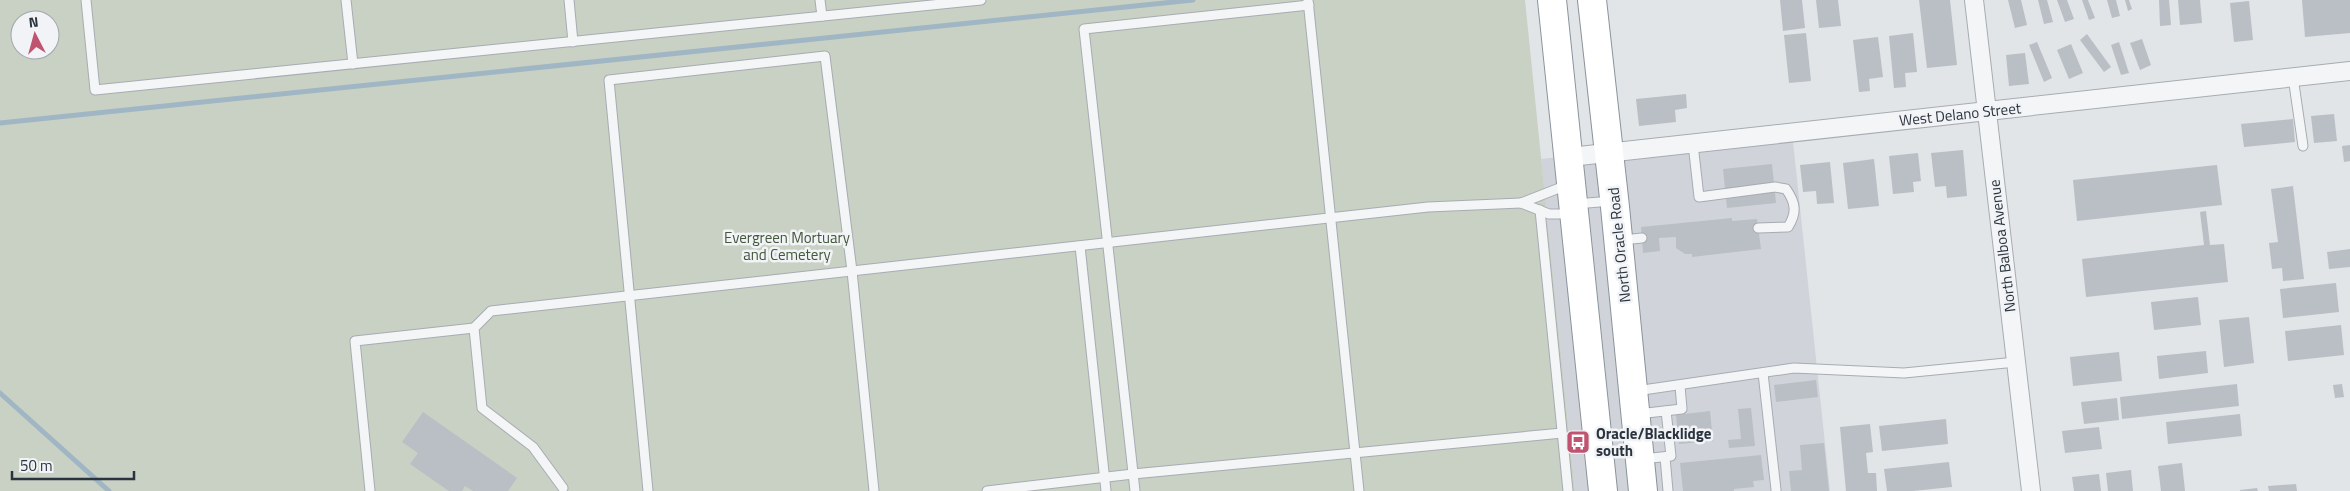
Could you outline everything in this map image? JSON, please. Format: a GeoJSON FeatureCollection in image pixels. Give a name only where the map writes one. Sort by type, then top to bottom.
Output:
{"type":"FeatureCollection","features":[{"type":"Feature","properties":{"kind":"highway"},"geometry":{"type":"LineString","coordinates":[[1552,0],[1603,491]]}},
{"type":"Feature","properties":{"kind":"highway","name":"North Oracle Road"},"geometry":{"type":"LineString","coordinates":[[1592,0],[1614,200],[1630,239],[1634,403],[1652,458],[1643,491]]}},
{"type":"Feature","properties":{"kind":"street","name":"North Balboa Avenue"},"geometry":{"type":"LineString","coordinates":[[1974,0],[2031,491]]}},
{"type":"Feature","properties":{"kind":"street","name":"West Delano Street"},"geometry":{"type":"LineString","coordinates":[[1573,190],[1610,153],[2350,71]]}},
{"type":"Feature","properties":{"kind":"lane"},"geometry":{"type":"LineString","coordinates":[[86,0],[95,90],[981,0]]}},
{"type":"Feature","properties":{"kind":"lane"},"geometry":{"type":"LineString","coordinates":[[346,0],[353,64]]}},
{"type":"Feature","properties":{"kind":"lane"},"geometry":{"type":"LineString","coordinates":[[569,0],[572,42]]}},
{"type":"Feature","properties":{"kind":"lane"},"geometry":{"type":"LineString","coordinates":[[820,0],[822,16]]}},
{"type":"Feature","properties":{"kind":"lane"},"geometry":{"type":"LineString","coordinates":[[1135,491],[1084,29],[1309,2],[1359,491]]}},
{"type":"Feature","properties":{"kind":"lane"},"geometry":{"type":"LineString","coordinates":[[648,491],[609,80],[825,56],[852,271],[874,491]]}},
{"type":"Feature","properties":{"kind":"lane"},"geometry":{"type":"LineString","coordinates":[[2293,77],[2303,146]]}},
{"type":"Feature","properties":{"kind":"lane"},"geometry":{"type":"LineString","coordinates":[[1693,144],[1699,197],[1774,187],[1786,189],[1794,203],[1795,216],[1788,227],[1758,228]]}},
{"type":"Feature","properties":{"kind":"lane"},"geometry":{"type":"LineString","coordinates":[[370,491],[355,341],[474,328],[491,311],[1428,207],[1521,203],[1573,190],[1614,200]]}},
{"type":"Feature","properties":{"kind":"lane"},"geometry":{"type":"LineString","coordinates":[[1521,203],[1549,214],[1573,190]]}},
{"type":"Feature","properties":{"kind":"lane"},"geometry":{"type":"LineString","coordinates":[[1540,210],[1568,491]]}},
{"type":"Feature","properties":{"kind":"lane"},"geometry":{"type":"LineString","coordinates":[[1080,246],[1106,491]]}},
{"type":"Feature","properties":{"kind":"lane"},"geometry":{"type":"LineString","coordinates":[[474,328],[482,408],[533,447],[563,488]]}},
{"type":"Feature","properties":{"kind":"lane"},"geometry":{"type":"LineString","coordinates":[[1634,403],[1680,386],[1794,368],[1904,373],[2016,362]]}},
{"type":"Feature","properties":{"kind":"lane"},"geometry":{"type":"LineString","coordinates":[[1763,373],[1776,490]]}},
{"type":"Feature","properties":{"kind":"lane"},"geometry":{"type":"LineString","coordinates":[[1634,403],[1666,411],[1682,409],[1680,386]]}},
{"type":"Feature","properties":{"kind":"lane"},"geometry":{"type":"LineString","coordinates":[[1666,411],[1671,456],[1652,458],[1668,491]]}},
{"type":"Feature","properties":{"kind":"lane"},"geometry":{"type":"LineString","coordinates":[[987,491],[1133,474],[1562,433]]}},
{"type":"Feature","properties":{"kind":"shaded area"},"geometry":{"type":"Polygon","coordinates":[[[1792,132],[1830,491],[1575,491],[1541,159],[1792,132]]]}},
{"type":"Feature","properties":{"kind":"green space","name":"Evergreen Mortuary and Cemetery"},"geometry":{"type":"Polygon","coordinates":[[[0,0],[1525,0],[1575,491],[0,491],[0,0]]]}},
{"type":"Feature","properties":{"kind":"building"},"geometry":{"type":"Polygon","coordinates":[[[1780,0],[1802,0],[1805,28],[1783,31],[1780,0]]]}},
{"type":"Feature","properties":{"kind":"building"},"geometry":{"type":"Polygon","coordinates":[[[1816,0],[1838,0],[1841,26],[1819,28],[1816,0]]]}},
{"type":"Feature","properties":{"kind":"building"},"geometry":{"type":"Polygon","coordinates":[[[1919,0],[1950,0],[1957,65],[1927,68],[1919,0]]]}},
{"type":"Feature","properties":{"kind":"building"},"geometry":{"type":"Polygon","coordinates":[[[2008,0],[2021,0],[2027,25],[2015,28],[2008,0]]]}},
{"type":"Feature","properties":{"kind":"building"},"geometry":{"type":"Polygon","coordinates":[[[2038,0],[2047,0],[2053,22],[2044,24],[2038,0]]]}},
{"type":"Feature","properties":{"kind":"building"},"geometry":{"type":"Polygon","coordinates":[[[2057,0],[2067,0],[2074,19],[2065,22],[2057,0]]]}},
{"type":"Feature","properties":{"kind":"building"},"geometry":{"type":"Polygon","coordinates":[[[2082,0],[2088,0],[2095,18],[2089,20],[2082,0]]]}},
{"type":"Feature","properties":{"kind":"building"},"geometry":{"type":"Polygon","coordinates":[[[2107,0],[2116,0],[2120,16],[2112,18],[2107,0]]]}},
{"type":"Feature","properties":{"kind":"building"},"geometry":{"type":"Polygon","coordinates":[[[2125,0],[2129,0],[2132,9],[2128,11],[2125,0]]]}},
{"type":"Feature","properties":{"kind":"building"},"geometry":{"type":"Polygon","coordinates":[[[2159,0],[2169,0],[2171,25],[2160,26],[2159,0]]]}},
{"type":"Feature","properties":{"kind":"building"},"geometry":{"type":"Polygon","coordinates":[[[2178,0],[2200,0],[2202,23],[2180,25],[2178,0]]]}},
{"type":"Feature","properties":{"kind":"building"},"geometry":{"type":"Polygon","coordinates":[[[2302,0],[2350,0],[2350,33],[2305,37],[2302,0]]]}},
{"type":"Feature","properties":{"kind":"building"},"geometry":{"type":"Polygon","coordinates":[[[2249,1],[2253,40],[2234,42],[2230,3],[2249,1]]]}},
{"type":"Feature","properties":{"kind":"building"},"geometry":{"type":"Polygon","coordinates":[[[1806,33],[1811,81],[1789,83],[1784,35],[1806,33]]]}},
{"type":"Feature","properties":{"kind":"building"},"geometry":{"type":"Polygon","coordinates":[[[1913,33],[1917,72],[1905,73],[1906,87],[1894,88],[1889,36],[1913,33]]]}},
{"type":"Feature","properties":{"kind":"building"},"geometry":{"type":"Polygon","coordinates":[[[2087,34],[2111,67],[2104,72],[2080,40],[2087,34]]]}},
{"type":"Feature","properties":{"kind":"building"},"geometry":{"type":"Polygon","coordinates":[[[1878,37],[1883,77],[1869,79],[1870,91],[1859,92],[1853,40],[1878,37]]]}},
{"type":"Feature","properties":{"kind":"building"},"geometry":{"type":"Polygon","coordinates":[[[2142,39],[2151,65],[2140,70],[2130,43],[2142,39]]]}},
{"type":"Feature","properties":{"kind":"building"},"geometry":{"type":"Polygon","coordinates":[[[2037,42],[2052,78],[2044,82],[2029,45],[2037,42]]]}},
{"type":"Feature","properties":{"kind":"building"},"geometry":{"type":"Polygon","coordinates":[[[2119,42],[2129,73],[2121,75],[2111,45],[2119,42]]]}},
{"type":"Feature","properties":{"kind":"building"},"geometry":{"type":"Polygon","coordinates":[[[2071,44],[2083,73],[2069,79],[2057,50],[2071,44]]]}},
{"type":"Feature","properties":{"kind":"building"},"geometry":{"type":"Polygon","coordinates":[[[2025,53],[2029,84],[2009,86],[2006,55],[2025,53]]]}},
{"type":"Feature","properties":{"kind":"building"},"geometry":{"type":"Polygon","coordinates":[[[1686,94],[1687,108],[1675,110],[1676,122],[1639,126],[1636,99],[1686,94]]]}},
{"type":"Feature","properties":{"kind":"building"},"geometry":{"type":"Polygon","coordinates":[[[2334,114],[2337,141],[2314,143],[2311,116],[2334,114]]]}},
{"type":"Feature","properties":{"kind":"building"},"geometry":{"type":"Polygon","coordinates":[[[2293,119],[2295,142],[2244,147],[2241,124],[2293,119]]]}},
{"type":"Feature","properties":{"kind":"building"},"geometry":{"type":"Polygon","coordinates":[[[2350,145],[2350,161],[2344,162],[2342,146],[2350,145]]]}},
{"type":"Feature","properties":{"kind":"building"},"geometry":{"type":"Polygon","coordinates":[[[1963,150],[1967,196],[1947,198],[1946,186],[1935,187],[1931,153],[1963,150]]]}},
{"type":"Feature","properties":{"kind":"building"},"geometry":{"type":"Polygon","coordinates":[[[1918,153],[1921,181],[1913,182],[1914,192],[1893,194],[1889,156],[1918,153]]]}},
{"type":"Feature","properties":{"kind":"building"},"geometry":{"type":"Polygon","coordinates":[[[1874,159],[1879,206],[1848,209],[1843,163],[1874,159]]]}},
{"type":"Feature","properties":{"kind":"building"},"geometry":{"type":"Polygon","coordinates":[[[1830,162],[1834,203],[1817,204],[1816,191],[1803,192],[1800,165],[1830,162]]]}},
{"type":"Feature","properties":{"kind":"building"},"geometry":{"type":"Polygon","coordinates":[[[1772,164],[1776,203],[1727,208],[1723,169],[1772,164]]]}},
{"type":"Feature","properties":{"kind":"building"},"geometry":{"type":"Polygon","coordinates":[[[2217,165],[2222,205],[2077,221],[2073,180],[2217,165]]]}},
{"type":"Feature","properties":{"kind":"building"},"geometry":{"type":"Polygon","coordinates":[[[2293,186],[2304,279],[2283,281],[2282,268],[2272,269],[2269,243],[2278,242],[2271,189],[2293,186]]]}},
{"type":"Feature","properties":{"kind":"building"},"geometry":{"type":"Polygon","coordinates":[[[2206,211],[2210,245],[2224,244],[2228,282],[2086,297],[2082,259],[2204,245],[2200,212],[2206,211]]]}},
{"type":"Feature","properties":{"kind":"building"},"geometry":{"type":"Polygon","coordinates":[[[1732,218],[1732,221],[1757,219],[1761,249],[1692,257],[1692,254],[1685,254],[1676,248],[1676,237],[1659,238],[1660,251],[1643,253],[1641,227],[1732,218]]]}},
{"type":"Feature","properties":{"kind":"building"},"geometry":{"type":"Polygon","coordinates":[[[2350,249],[2350,267],[2329,269],[2327,252],[2350,249]]]}},
{"type":"Feature","properties":{"kind":"building"},"geometry":{"type":"Polygon","coordinates":[[[2336,283],[2339,312],[2283,318],[2280,289],[2336,283]]]}},
{"type":"Feature","properties":{"kind":"building"},"geometry":{"type":"Polygon","coordinates":[[[2198,297],[2201,325],[2154,330],[2151,302],[2198,297]]]}},
{"type":"Feature","properties":{"kind":"building"},"geometry":{"type":"Polygon","coordinates":[[[2249,317],[2254,363],[2224,367],[2219,320],[2249,317]]]}},
{"type":"Feature","properties":{"kind":"building"},"geometry":{"type":"Polygon","coordinates":[[[2341,325],[2344,355],[2288,361],[2285,331],[2341,325]]]}},
{"type":"Feature","properties":{"kind":"building"},"geometry":{"type":"Polygon","coordinates":[[[2206,351],[2208,373],[2159,379],[2157,356],[2206,351]]]}},
{"type":"Feature","properties":{"kind":"building"},"geometry":{"type":"Polygon","coordinates":[[[2119,352],[2122,381],[2073,386],[2070,357],[2119,352]]]}},
{"type":"Feature","properties":{"kind":"building"},"geometry":{"type":"Polygon","coordinates":[[[1816,380],[1818,397],[1776,402],[1774,385],[1816,380]]]}},
{"type":"Feature","properties":{"kind":"building"},"geometry":{"type":"Polygon","coordinates":[[[2237,384],[2239,406],[2122,419],[2120,397],[2237,384]]]}},
{"type":"Feature","properties":{"kind":"building"},"geometry":{"type":"Polygon","coordinates":[[[2342,384],[2344,397],[2335,398],[2333,385],[2342,384]]]}},
{"type":"Feature","properties":{"kind":"building"},"geometry":{"type":"Polygon","coordinates":[[[2117,398],[2119,420],[2084,424],[2081,402],[2117,398]]]}},
{"type":"Feature","properties":{"kind":"building"},"geometry":{"type":"Polygon","coordinates":[[[1751,408],[1755,446],[1729,448],[1728,440],[1741,439],[1738,409],[1751,408]]]}},
{"type":"Feature","properties":{"kind":"building"},"geometry":{"type":"Polygon","coordinates":[[[1710,411],[1713,441],[1679,444],[1676,415],[1710,411]]]}},
{"type":"Feature","properties":{"kind":"building"},"geometry":{"type":"Polygon","coordinates":[[[423,412],[517,478],[508,491],[473,491],[465,486],[462,491],[449,491],[410,464],[418,453],[402,442],[423,412]]]}},
{"type":"Feature","properties":{"kind":"building"},"geometry":{"type":"Polygon","coordinates":[[[2240,414],[2242,436],[2168,444],[2166,422],[2240,414]]]}},
{"type":"Feature","properties":{"kind":"building"},"geometry":{"type":"Polygon","coordinates":[[[1946,419],[1948,444],[1882,451],[1879,426],[1946,419]]]}},
{"type":"Feature","properties":{"kind":"building"},"geometry":{"type":"Polygon","coordinates":[[[1870,424],[1873,452],[1866,453],[1868,473],[1876,473],[1877,491],[1846,491],[1840,427],[1870,424]]]}},
{"type":"Feature","properties":{"kind":"building"},"geometry":{"type":"Polygon","coordinates":[[[2099,427],[2102,449],[2065,453],[2062,431],[2099,427]]]}},
{"type":"Feature","properties":{"kind":"building"},"geometry":{"type":"Polygon","coordinates":[[[1824,443],[1829,491],[1791,491],[1789,471],[1802,470],[1800,445],[1824,443]]]}},
{"type":"Feature","properties":{"kind":"building"},"geometry":{"type":"Polygon","coordinates":[[[1761,455],[1764,480],[1753,481],[1754,487],[1734,489],[1734,491],[1683,491],[1680,463],[1761,455]]]}},
{"type":"Feature","properties":{"kind":"building"},"geometry":{"type":"Polygon","coordinates":[[[1949,462],[1952,487],[1913,491],[1887,491],[1884,469],[1949,462]]]}},
{"type":"Feature","properties":{"kind":"building"},"geometry":{"type":"Polygon","coordinates":[[[2182,463],[2185,491],[2161,491],[2158,466],[2182,463]]]}},
{"type":"Feature","properties":{"kind":"building"},"geometry":{"type":"Polygon","coordinates":[[[2131,470],[2133,491],[2108,491],[2106,473],[2131,470]]]}},
{"type":"Feature","properties":{"kind":"building"},"geometry":{"type":"Polygon","coordinates":[[[2099,474],[2101,491],[2074,491],[2072,477],[2099,474]]]}},
{"type":"Feature","properties":{"kind":"building"},"geometry":{"type":"Polygon","coordinates":[[[2296,484],[2297,491],[2269,491],[2268,486],[2296,484]]]}},
{"type":"Feature","properties":{"kind":"building"},"geometry":{"type":"Polygon","coordinates":[[[2257,488],[2258,491],[2240,491],[2240,490],[2257,488]]]}},
{"type":"Feature","properties":{"kind":"waterway"},"geometry":{"type":"LineString","coordinates":[[0,123],[1193,0]]}},
{"type":"Feature","properties":{"kind":"waterway"},"geometry":{"type":"LineString","coordinates":[[0,393],[109,491]]}},
{"type":"Feature","properties":{"kind":"place","name":"Oracle/Blacklidge south"},"geometry":{"type":"Point","coordinates":[1578,442]}}]}
